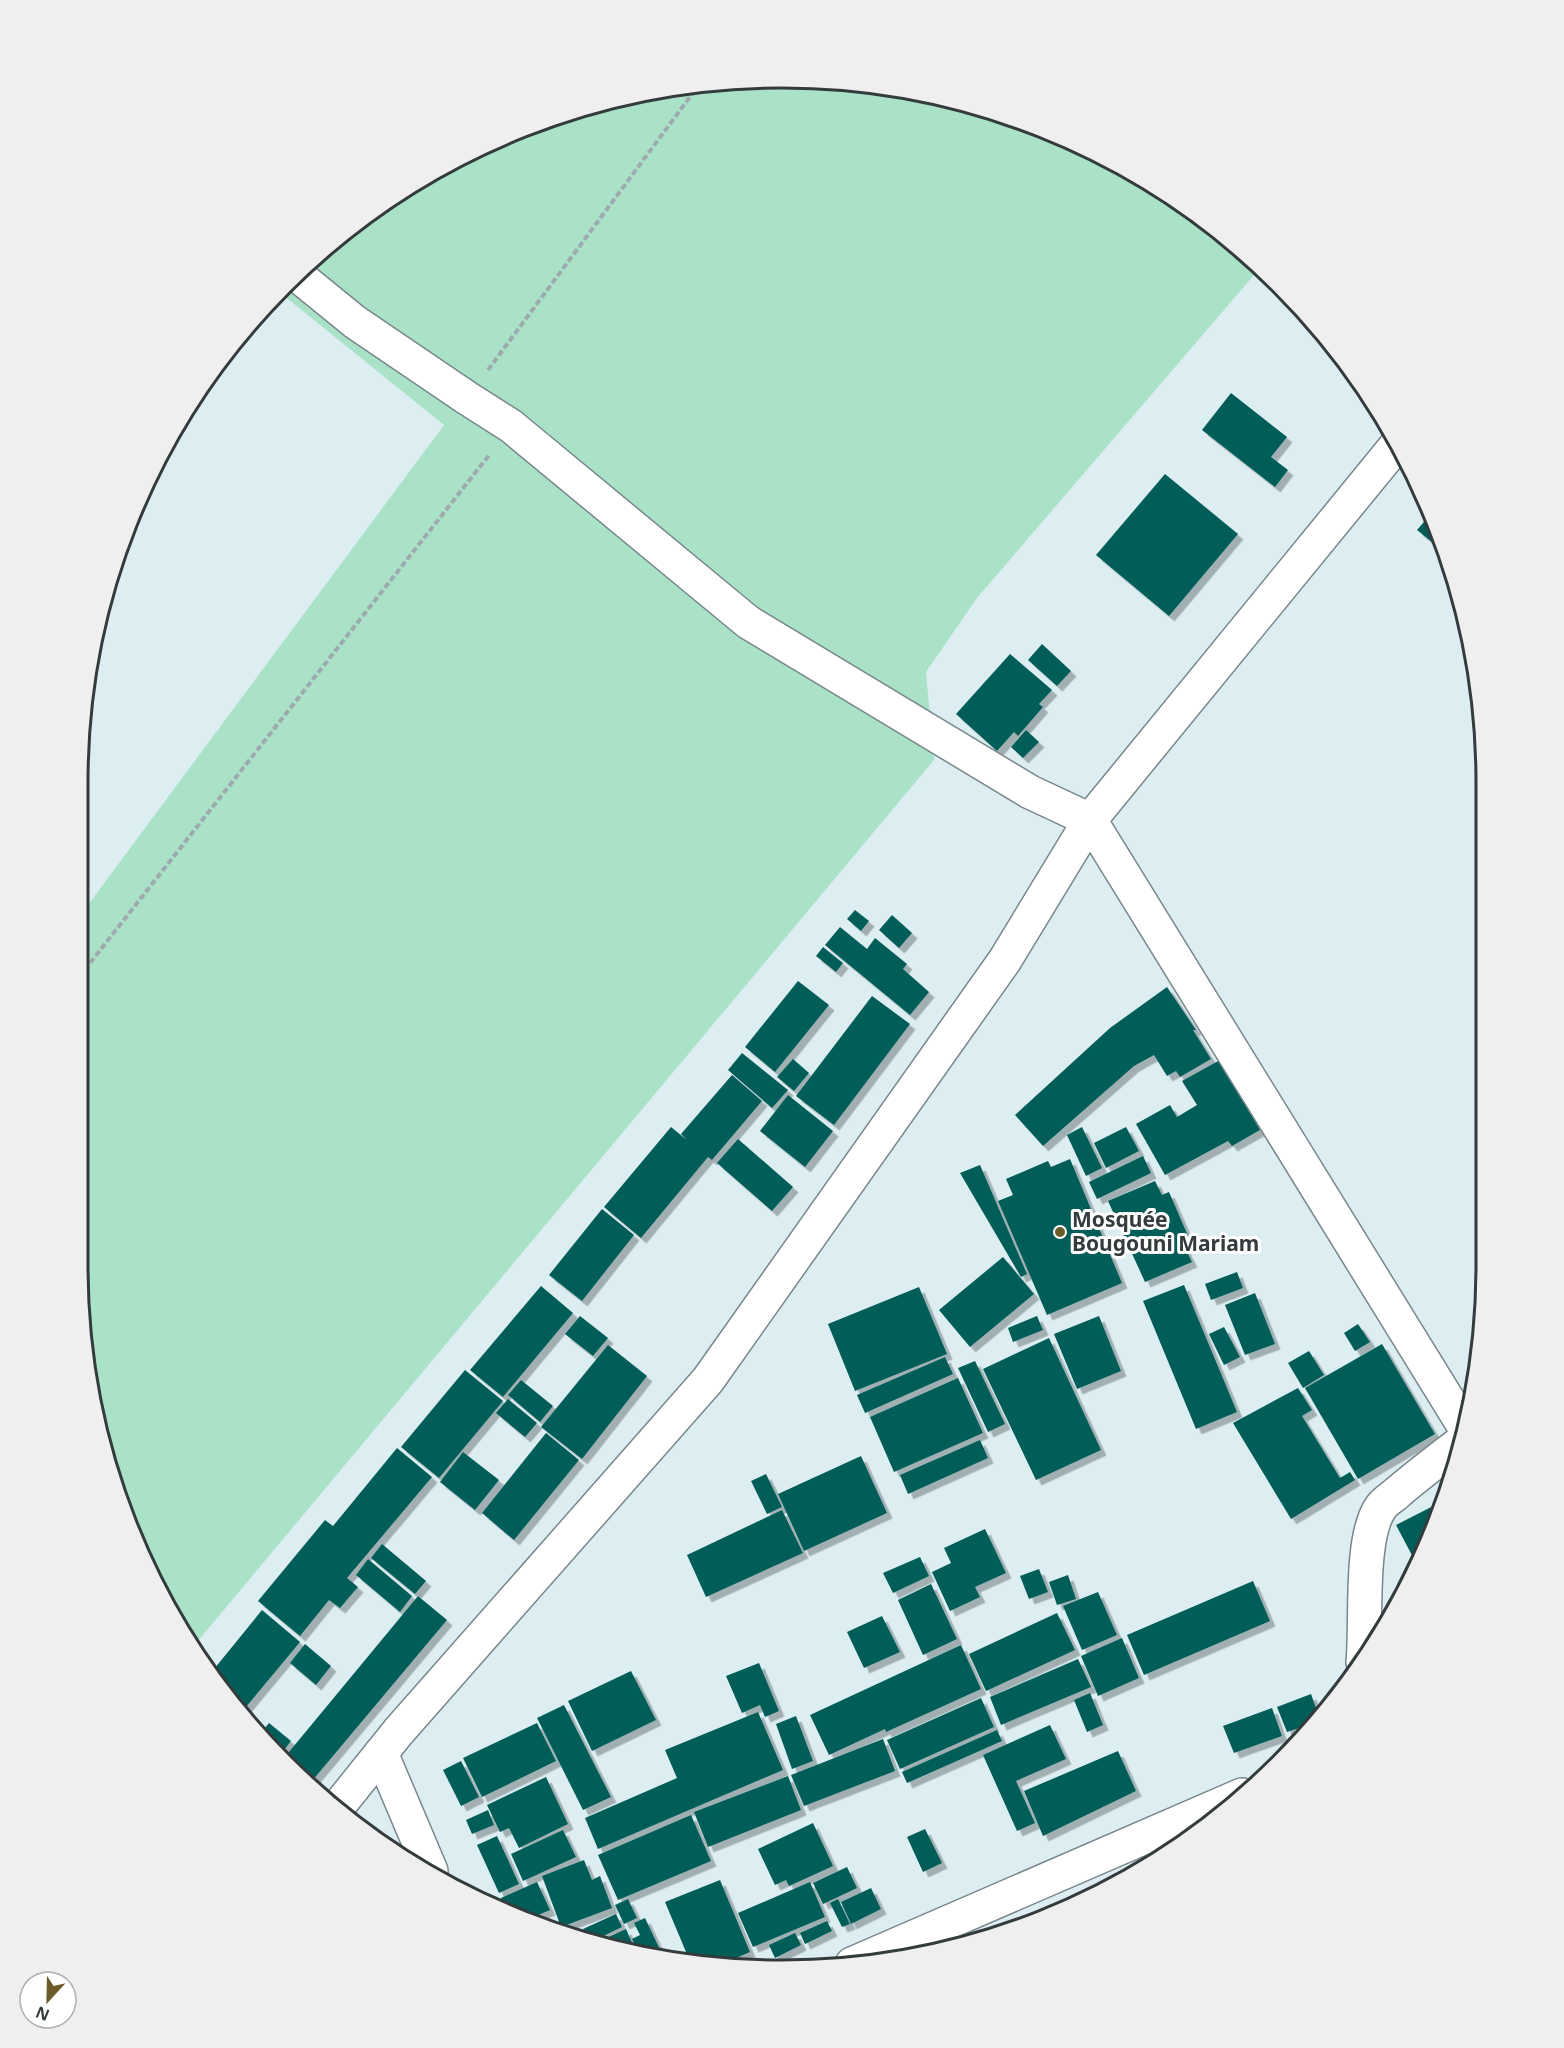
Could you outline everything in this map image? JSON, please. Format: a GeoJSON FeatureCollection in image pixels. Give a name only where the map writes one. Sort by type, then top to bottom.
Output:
{"type":"FeatureCollection","features":[{"type":"Feature","properties":{"kind":"street"},"geometry":{"type":"LineString","coordinates":[[304,281],[355,322],[467,399],[512,426],[748,622],[1030,792],[1090,820],[1458,1417]]}},
{"type":"Feature","properties":{"kind":"street"},"geometry":{"type":"LineString","coordinates":[[342,1801],[414,1714],[708,1380],[1005,960],[1090,820],[1392,451]]}},
{"type":"Feature","properties":{"kind":"street"},"geometry":{"type":"LineString","coordinates":[[1365,1642],[1365,1589],[1370,1532],[1381,1507],[1450,1450]]}},
{"type":"Feature","properties":{"kind":"street"},"geometry":{"type":"LineString","coordinates":[[381,1753],[427,1862]]}},
{"type":"Feature","properties":{"kind":"street"},"geometry":{"type":"LineString","coordinates":[[877,1953],[1215,1806]]}},
{"type":"Feature","properties":{"kind":"path"},"geometry":{"type":"LineString","coordinates":[[467,399],[692,94]]}},
{"type":"Feature","properties":{"kind":"path"},"geometry":{"type":"LineString","coordinates":[[88,966],[512,426]]}},
{"type":"Feature","properties":{"kind":"green space"},"geometry":{"type":"Polygon","coordinates":[[[782,88],[873,94],[961,112],[1047,141],[1129,181],[1204,232],[1254,275],[977,598],[926,672],[934,760],[198,1640],[160,1573],[125,1489],[112,1445],[94,1357],[88,1266],[88,905],[444,425],[286,298],[360,232],[435,181],[517,141],[559,125],[647,102],[691,94],[782,88]]]}},
{"type":"Feature","properties":{"kind":"building"},"geometry":{"type":"Polygon","coordinates":[[[1231,393],[1287,437],[1271,457],[1288,470],[1275,487],[1202,430],[1231,393]]]}},
{"type":"Feature","properties":{"kind":"building"},"geometry":{"type":"Polygon","coordinates":[[[1165,474],[1238,534],[1169,616],[1096,555],[1165,474]]]}},
{"type":"Feature","properties":{"kind":"building"},"geometry":{"type":"Polygon","coordinates":[[[1425,521],[1433,543],[1417,530],[1425,521]]]}},
{"type":"Feature","properties":{"kind":"building"},"geometry":{"type":"Polygon","coordinates":[[[1042,644],[1071,671],[1057,686],[1028,660],[1042,644]]]}},
{"type":"Feature","properties":{"kind":"building"},"geometry":{"type":"Polygon","coordinates":[[[1010,654],[1052,690],[1039,704],[1043,707],[1018,736],[1014,732],[997,751],[956,714],[1010,654]]]}},
{"type":"Feature","properties":{"kind":"building"},"geometry":{"type":"Polygon","coordinates":[[[1026,730],[1039,742],[1023,758],[1011,747],[1026,730]]]}},
{"type":"Feature","properties":{"kind":"building"},"geometry":{"type":"Polygon","coordinates":[[[855,910],[869,921],[861,931],[847,919],[855,910]]]}},
{"type":"Feature","properties":{"kind":"building"},"geometry":{"type":"Polygon","coordinates":[[[892,915],[912,933],[899,948],[879,930],[892,915]]]}},
{"type":"Feature","properties":{"kind":"building"},"geometry":{"type":"Polygon","coordinates":[[[840,927],[867,949],[875,938],[907,964],[903,969],[929,992],[910,1015],[825,945],[840,927]]]}},
{"type":"Feature","properties":{"kind":"building"},"geometry":{"type":"Polygon","coordinates":[[[823,947],[843,963],[836,972],[816,956],[823,947]]]}},
{"type":"Feature","properties":{"kind":"building"},"geometry":{"type":"Polygon","coordinates":[[[798,981],[829,1005],[775,1072],[745,1047],[798,981]]]}},
{"type":"Feature","properties":{"kind":"building"},"geometry":{"type":"Polygon","coordinates":[[[1167,987],[1196,1030],[1193,1030],[1211,1059],[1180,1077],[1176,1071],[1167,1076],[1154,1055],[1134,1066],[1043,1146],[1015,1115],[1110,1028],[1167,987]]]}},
{"type":"Feature","properties":{"kind":"building"},"geometry":{"type":"Polygon","coordinates":[[[872,996],[910,1024],[834,1125],[796,1096],[872,996]]]}},
{"type":"Feature","properties":{"kind":"building"},"geometry":{"type":"Polygon","coordinates":[[[742,1053],[788,1090],[772,1108],[728,1070],[742,1053]]]}},
{"type":"Feature","properties":{"kind":"building"},"geometry":{"type":"Polygon","coordinates":[[[793,1059],[809,1073],[794,1091],[777,1077],[793,1059]]]}},
{"type":"Feature","properties":{"kind":"building"},"geometry":{"type":"Polygon","coordinates":[[[1220,1060],[1260,1130],[1232,1146],[1228,1141],[1165,1175],[1136,1124],[1170,1105],[1177,1117],[1197,1105],[1182,1081],[1220,1060]]]}},
{"type":"Feature","properties":{"kind":"building"},"geometry":{"type":"Polygon","coordinates":[[[732,1075],[762,1101],[712,1160],[708,1157],[641,1238],[604,1207],[671,1127],[687,1140],[681,1134],[732,1075]]]}},
{"type":"Feature","properties":{"kind":"building"},"geometry":{"type":"Polygon","coordinates":[[[788,1095],[833,1131],[805,1167],[760,1131],[788,1095]]]}},
{"type":"Feature","properties":{"kind":"building"},"geometry":{"type":"Polygon","coordinates":[[[1082,1127],[1102,1168],[1086,1176],[1067,1135],[1082,1127]]]}},
{"type":"Feature","properties":{"kind":"building"},"geometry":{"type":"Polygon","coordinates":[[[1126,1127],[1139,1151],[1106,1168],[1094,1143],[1126,1127]]]}},
{"type":"Feature","properties":{"kind":"building"},"geometry":{"type":"Polygon","coordinates":[[[738,1139],[793,1187],[772,1211],[717,1163],[738,1139]]]}},
{"type":"Feature","properties":{"kind":"building"},"geometry":{"type":"Polygon","coordinates":[[[1143,1156],[1151,1173],[1097,1199],[1089,1182],[1143,1156]]]}},
{"type":"Feature","properties":{"kind":"building"},"geometry":{"type":"Polygon","coordinates":[[[1070,1159],[1122,1283],[1047,1315],[998,1201],[1013,1195],[1006,1179],[1048,1161],[1051,1167],[1070,1159]]]}},
{"type":"Feature","properties":{"kind":"building"},"geometry":{"type":"Polygon","coordinates":[[[980,1165],[1027,1274],[1021,1277],[960,1173],[980,1165]]]}},
{"type":"Feature","properties":{"kind":"building"},"geometry":{"type":"Polygon","coordinates":[[[1155,1181],[1162,1195],[1169,1192],[1192,1245],[1185,1248],[1192,1262],[1145,1282],[1108,1201],[1155,1181]]]}},
{"type":"Feature","properties":{"kind":"building"},"geometry":{"type":"Polygon","coordinates":[[[602,1209],[634,1235],[582,1301],[549,1275],[602,1209]]]}},
{"type":"Feature","properties":{"kind":"building"},"geometry":{"type":"Polygon","coordinates":[[[1003,1257],[1034,1294],[970,1347],[939,1310],[1003,1257]]]}},
{"type":"Feature","properties":{"kind":"building"},"geometry":{"type":"Polygon","coordinates":[[[1237,1272],[1243,1288],[1211,1300],[1205,1284],[1237,1272]]]}},
{"type":"Feature","properties":{"kind":"building"},"geometry":{"type":"Polygon","coordinates":[[[1184,1285],[1237,1412],[1196,1429],[1143,1301],[1184,1285]]]}},
{"type":"Feature","properties":{"kind":"building"},"geometry":{"type":"Polygon","coordinates":[[[541,1286],[573,1313],[503,1397],[470,1370],[541,1286]]]}},
{"type":"Feature","properties":{"kind":"building"},"geometry":{"type":"Polygon","coordinates":[[[919,1287],[947,1354],[855,1391],[828,1324],[919,1287]]]}},
{"type":"Feature","properties":{"kind":"building"},"geometry":{"type":"Polygon","coordinates":[[[1255,1293],[1275,1344],[1245,1355],[1225,1305],[1255,1293]]]}},
{"type":"Feature","properties":{"kind":"building"},"geometry":{"type":"Polygon","coordinates":[[[580,1316],[608,1338],[593,1356],[565,1334],[580,1316]]]}},
{"type":"Feature","properties":{"kind":"building"},"geometry":{"type":"Polygon","coordinates":[[[1037,1316],[1043,1330],[1013,1342],[1008,1328],[1037,1316]]]}},
{"type":"Feature","properties":{"kind":"building"},"geometry":{"type":"Polygon","coordinates":[[[1099,1316],[1121,1371],[1077,1389],[1054,1334],[1099,1316]]]}},
{"type":"Feature","properties":{"kind":"building"},"geometry":{"type":"Polygon","coordinates":[[[1358,1324],[1370,1342],[1355,1351],[1344,1333],[1358,1324]]]}},
{"type":"Feature","properties":{"kind":"building"},"geometry":{"type":"Polygon","coordinates":[[[1224,1327],[1240,1357],[1224,1365],[1209,1334],[1224,1327]]]}},
{"type":"Feature","properties":{"kind":"building"},"geometry":{"type":"Polygon","coordinates":[[[1049,1338],[1101,1450],[1036,1480],[983,1369],[1049,1338]]]}},
{"type":"Feature","properties":{"kind":"building"},"geometry":{"type":"Polygon","coordinates":[[[1382,1344],[1435,1434],[1358,1479],[1305,1388],[1382,1344]]]}},
{"type":"Feature","properties":{"kind":"building"},"geometry":{"type":"Polygon","coordinates":[[[608,1345],[647,1376],[582,1459],[541,1427],[608,1345]]]}},
{"type":"Feature","properties":{"kind":"building"},"geometry":{"type":"Polygon","coordinates":[[[1309,1351],[1324,1375],[1303,1388],[1288,1363],[1309,1351]]]}},
{"type":"Feature","properties":{"kind":"building"},"geometry":{"type":"Polygon","coordinates":[[[945,1357],[953,1374],[865,1413],[857,1395],[945,1357]]]}},
{"type":"Feature","properties":{"kind":"building"},"geometry":{"type":"Polygon","coordinates":[[[975,1361],[1005,1424],[988,1432],[958,1368],[975,1361]]]}},
{"type":"Feature","properties":{"kind":"building"},"geometry":{"type":"Polygon","coordinates":[[[465,1370],[503,1401],[439,1478],[401,1447],[465,1370]]]}},
{"type":"Feature","properties":{"kind":"building"},"geometry":{"type":"Polygon","coordinates":[[[958,1378],[983,1433],[894,1472],[870,1417],[958,1378]]]}},
{"type":"Feature","properties":{"kind":"building"},"geometry":{"type":"Polygon","coordinates":[[[521,1380],[553,1406],[540,1422],[508,1395],[521,1380]]]}},
{"type":"Feature","properties":{"kind":"building"},"geometry":{"type":"Polygon","coordinates":[[[1298,1388],[1312,1410],[1302,1416],[1340,1478],[1350,1472],[1355,1480],[1291,1519],[1233,1423],[1298,1388]]]}},
{"type":"Feature","properties":{"kind":"building"},"geometry":{"type":"Polygon","coordinates":[[[508,1399],[537,1423],[525,1437],[496,1413],[508,1399]]]}},
{"type":"Feature","properties":{"kind":"building"},"geometry":{"type":"Polygon","coordinates":[[[546,1433],[579,1460],[514,1540],[482,1513],[546,1433]]]}},
{"type":"Feature","properties":{"kind":"building"},"geometry":{"type":"Polygon","coordinates":[[[980,1440],[988,1458],[908,1494],[900,1475],[980,1440]]]}},
{"type":"Feature","properties":{"kind":"building"},"geometry":{"type":"Polygon","coordinates":[[[397,1448],[432,1477],[347,1578],[358,1587],[340,1608],[329,1600],[300,1636],[258,1601],[325,1520],[333,1526],[397,1448]]]}},
{"type":"Feature","properties":{"kind":"building"},"geometry":{"type":"Polygon","coordinates":[[[463,1452],[499,1480],[475,1510],[440,1482],[463,1452]]]}},
{"type":"Feature","properties":{"kind":"building"},"geometry":{"type":"Polygon","coordinates":[[[861,1456],[887,1513],[804,1551],[778,1494],[861,1456]]]}},
{"type":"Feature","properties":{"kind":"building"},"geometry":{"type":"Polygon","coordinates":[[[766,1474],[782,1507],[767,1514],[751,1481],[766,1474]]]}},
{"type":"Feature","properties":{"kind":"building"},"geometry":{"type":"Polygon","coordinates":[[[1432,1506],[1412,1555],[1396,1525],[1432,1506]]]}},
{"type":"Feature","properties":{"kind":"building"},"geometry":{"type":"Polygon","coordinates":[[[782,1510],[803,1553],[706,1597],[687,1555],[782,1510]]]}},
{"type":"Feature","properties":{"kind":"building"},"geometry":{"type":"Polygon","coordinates":[[[985,1529],[1006,1573],[975,1587],[980,1597],[950,1611],[932,1572],[951,1563],[944,1548],[985,1529]]]}},
{"type":"Feature","properties":{"kind":"building"},"geometry":{"type":"Polygon","coordinates":[[[382,1544],[426,1581],[415,1594],[371,1558],[382,1544]]]}},
{"type":"Feature","properties":{"kind":"building"},"geometry":{"type":"Polygon","coordinates":[[[920,1557],[929,1576],[893,1593],[883,1573],[920,1557]]]}},
{"type":"Feature","properties":{"kind":"building"},"geometry":{"type":"Polygon","coordinates":[[[368,1559],[412,1596],[400,1612],[356,1575],[368,1559]]]}},
{"type":"Feature","properties":{"kind":"building"},"geometry":{"type":"Polygon","coordinates":[[[1039,1569],[1048,1592],[1029,1599],[1020,1576],[1039,1569]]]}},
{"type":"Feature","properties":{"kind":"building"},"geometry":{"type":"Polygon","coordinates":[[[1068,1575],[1076,1599],[1057,1605],[1049,1582],[1068,1575]]]}},
{"type":"Feature","properties":{"kind":"building"},"geometry":{"type":"Polygon","coordinates":[[[1253,1581],[1270,1621],[1144,1675],[1127,1635],[1253,1581]]]}},
{"type":"Feature","properties":{"kind":"building"},"geometry":{"type":"Polygon","coordinates":[[[931,1584],[957,1639],[923,1655],[898,1600],[931,1584]]]}},
{"type":"Feature","properties":{"kind":"building"},"geometry":{"type":"Polygon","coordinates":[[[1098,1592],[1117,1635],[1082,1650],[1063,1606],[1098,1592]]]}},
{"type":"Feature","properties":{"kind":"building"},"geometry":{"type":"Polygon","coordinates":[[[418,1596],[447,1620],[315,1778],[289,1752],[418,1596]]]}},
{"type":"Feature","properties":{"kind":"building"},"geometry":{"type":"Polygon","coordinates":[[[262,1610],[300,1642],[247,1706],[216,1666],[262,1610]]]}},
{"type":"Feature","properties":{"kind":"building"},"geometry":{"type":"Polygon","coordinates":[[[1057,1613],[1075,1650],[986,1691],[969,1654],[1057,1613]]]}},
{"type":"Feature","properties":{"kind":"building"},"geometry":{"type":"Polygon","coordinates":[[[882,1616],[900,1652],[864,1668],[847,1632],[882,1616]]]}},
{"type":"Feature","properties":{"kind":"building"},"geometry":{"type":"Polygon","coordinates":[[[1122,1638],[1139,1678],[1098,1696],[1081,1656],[1122,1638]]]}},
{"type":"Feature","properties":{"kind":"building"},"geometry":{"type":"Polygon","coordinates":[[[305,1644],[331,1666],[316,1685],[290,1663],[305,1644]]]}},
{"type":"Feature","properties":{"kind":"building"},"geometry":{"type":"Polygon","coordinates":[[[961,1645],[981,1689],[829,1755],[810,1715],[961,1645]]]}},
{"type":"Feature","properties":{"kind":"building"},"geometry":{"type":"Polygon","coordinates":[[[1078,1659],[1091,1687],[1001,1725],[990,1697],[1078,1659]]]}},
{"type":"Feature","properties":{"kind":"building"},"geometry":{"type":"Polygon","coordinates":[[[759,1663],[779,1711],[765,1717],[760,1705],[742,1713],[726,1676],[759,1663]]]}},
{"type":"Feature","properties":{"kind":"building"},"geometry":{"type":"Polygon","coordinates":[[[631,1671],[656,1720],[592,1751],[568,1701],[631,1671]]]}},
{"type":"Feature","properties":{"kind":"building"},"geometry":{"type":"Polygon","coordinates":[[[1090,1693],[1103,1725],[1087,1732],[1074,1700],[1090,1693]]]}},
{"type":"Feature","properties":{"kind":"building"},"geometry":{"type":"Polygon","coordinates":[[[1311,1694],[1316,1707],[1298,1728],[1287,1732],[1277,1707],[1311,1694]]]}},
{"type":"Feature","properties":{"kind":"building"},"geometry":{"type":"Polygon","coordinates":[[[981,1698],[994,1727],[900,1769],[887,1740],[981,1698]]]}},
{"type":"Feature","properties":{"kind":"building"},"geometry":{"type":"Polygon","coordinates":[[[564,1705],[611,1797],[583,1810],[537,1718],[564,1705]]]}},
{"type":"Feature","properties":{"kind":"building"},"geometry":{"type":"Polygon","coordinates":[[[1272,1708],[1282,1736],[1234,1753],[1223,1726],[1272,1708]]]}},
{"type":"Feature","properties":{"kind":"building"},"geometry":{"type":"Polygon","coordinates":[[[758,1712],[783,1770],[598,1849],[585,1818],[677,1778],[665,1750],[758,1712]]]}},
{"type":"Feature","properties":{"kind":"building"},"geometry":{"type":"Polygon","coordinates":[[[796,1716],[813,1761],[792,1769],[776,1724],[796,1716]]]}},
{"type":"Feature","properties":{"kind":"building"},"geometry":{"type":"Polygon","coordinates":[[[269,1723],[291,1741],[285,1749],[265,1728],[269,1723]]]}},
{"type":"Feature","properties":{"kind":"building"},"geometry":{"type":"Polygon","coordinates":[[[537,1723],[556,1761],[482,1797],[463,1758],[537,1723]]]}},
{"type":"Feature","properties":{"kind":"building"},"geometry":{"type":"Polygon","coordinates":[[[1050,1725],[1066,1759],[1016,1781],[1035,1823],[1017,1831],[983,1755],[1050,1725]]]}},
{"type":"Feature","properties":{"kind":"building"},"geometry":{"type":"Polygon","coordinates":[[[997,1730],[1002,1741],[907,1783],[902,1772],[997,1730]]]}},
{"type":"Feature","properties":{"kind":"building"},"geometry":{"type":"Polygon","coordinates":[[[883,1739],[895,1771],[804,1806],[791,1775],[883,1739]]]}},
{"type":"Feature","properties":{"kind":"building"},"geometry":{"type":"Polygon","coordinates":[[[1118,1751],[1136,1791],[1043,1836],[1024,1791],[1118,1751]]]}},
{"type":"Feature","properties":{"kind":"building"},"geometry":{"type":"Polygon","coordinates":[[[461,1761],[479,1797],[461,1806],[443,1770],[461,1761]]]}},
{"type":"Feature","properties":{"kind":"building"},"geometry":{"type":"Polygon","coordinates":[[[788,1776],[801,1810],[708,1847],[694,1812],[788,1776]]]}},
{"type":"Feature","properties":{"kind":"building"},"geometry":{"type":"Polygon","coordinates":[[[546,1777],[568,1824],[519,1848],[509,1828],[500,1832],[487,1805],[546,1777]]]}},
{"type":"Feature","properties":{"kind":"building"},"geometry":{"type":"Polygon","coordinates":[[[488,1810],[494,1825],[472,1834],[466,1820],[488,1810]]]}},
{"type":"Feature","properties":{"kind":"building"},"geometry":{"type":"Polygon","coordinates":[[[691,1815],[711,1861],[618,1900],[598,1855],[691,1815]]]}},
{"type":"Feature","properties":{"kind":"building"},"geometry":{"type":"Polygon","coordinates":[[[813,1823],[833,1866],[789,1886],[786,1880],[775,1885],[758,1849],[813,1823]]]}},
{"type":"Feature","properties":{"kind":"building"},"geometry":{"type":"Polygon","coordinates":[[[925,1829],[942,1863],[923,1872],[907,1837],[925,1829]]]}},
{"type":"Feature","properties":{"kind":"building"},"geometry":{"type":"Polygon","coordinates":[[[563,1830],[576,1857],[523,1881],[511,1854],[563,1830]]]}},
{"type":"Feature","properties":{"kind":"building"},"geometry":{"type":"Polygon","coordinates":[[[497,1836],[519,1884],[499,1893],[477,1845],[497,1836]]]}},
{"type":"Feature","properties":{"kind":"building"},"geometry":{"type":"Polygon","coordinates":[[[584,1860],[592,1880],[600,1876],[612,1908],[566,1925],[560,1923],[542,1876],[584,1860]]]}},
{"type":"Feature","properties":{"kind":"building"},"geometry":{"type":"Polygon","coordinates":[[[847,1867],[857,1888],[823,1904],[813,1883],[847,1867]]]}},
{"type":"Feature","properties":{"kind":"building"},"geometry":{"type":"Polygon","coordinates":[[[720,1880],[750,1952],[736,1958],[687,1953],[665,1902],[720,1880]]]}},
{"type":"Feature","properties":{"kind":"building"},"geometry":{"type":"Polygon","coordinates":[[[537,1882],[550,1910],[538,1915],[501,1898],[537,1882]]]}},
{"type":"Feature","properties":{"kind":"building"},"geometry":{"type":"Polygon","coordinates":[[[810,1882],[825,1917],[753,1947],[738,1913],[810,1882]]]}},
{"type":"Feature","properties":{"kind":"building"},"geometry":{"type":"Polygon","coordinates":[[[871,1888],[881,1909],[851,1924],[841,1902],[871,1888]]]}},
{"type":"Feature","properties":{"kind":"building"},"geometry":{"type":"Polygon","coordinates":[[[628,1899],[637,1918],[624,1924],[615,1905],[628,1899]]]}},
{"type":"Feature","properties":{"kind":"building"},"geometry":{"type":"Polygon","coordinates":[[[838,1899],[850,1924],[842,1927],[830,1903],[838,1899]]]}},
{"type":"Feature","properties":{"kind":"building"},"geometry":{"type":"Polygon","coordinates":[[[616,1914],[622,1927],[603,1936],[583,1929],[616,1914]]]}},
{"type":"Feature","properties":{"kind":"building"},"geometry":{"type":"Polygon","coordinates":[[[645,1918],[659,1948],[634,1943],[632,1939],[640,1935],[634,1923],[645,1918]]]}},
{"type":"Feature","properties":{"kind":"building"},"geometry":{"type":"Polygon","coordinates":[[[827,1921],[832,1931],[805,1944],[800,1933],[827,1921]]]}},
{"type":"Feature","properties":{"kind":"building"},"geometry":{"type":"Polygon","coordinates":[[[626,1929],[632,1943],[608,1937],[626,1929]]]}},
{"type":"Feature","properties":{"kind":"building"},"geometry":{"type":"Polygon","coordinates":[[[795,1933],[801,1945],[775,1958],[769,1945],[795,1933]]]}},
{"type":"Feature","properties":{"kind":"place","name":"Mosquée Bougouni Mariam"},"geometry":{"type":"Point","coordinates":[1060,1232]}}]}
